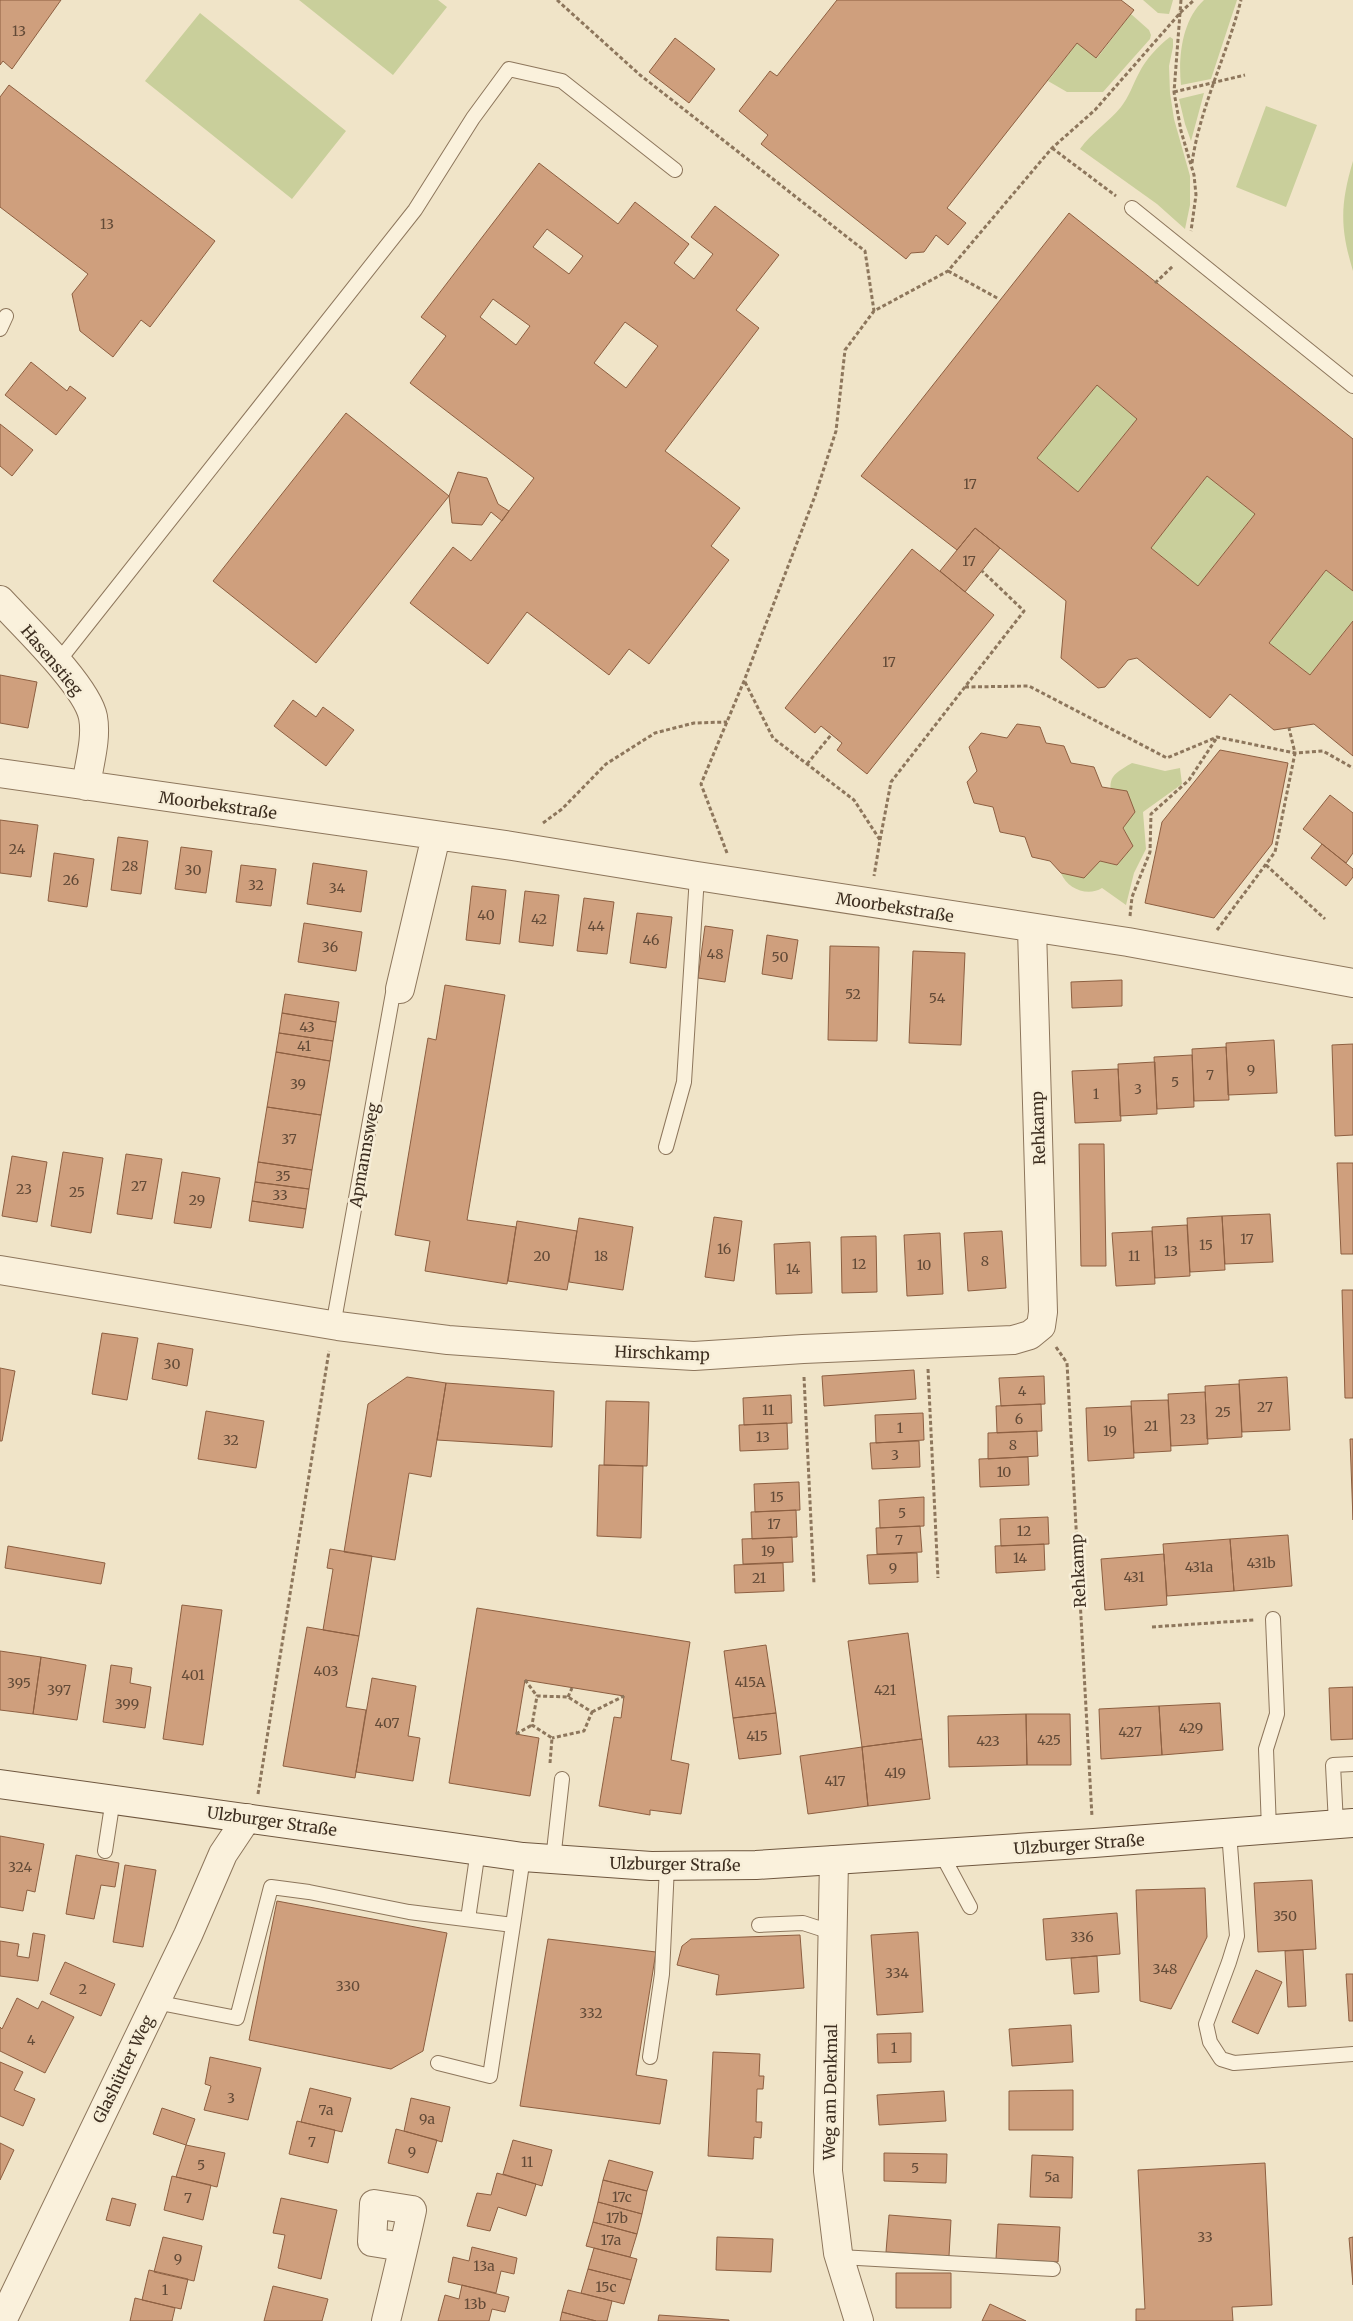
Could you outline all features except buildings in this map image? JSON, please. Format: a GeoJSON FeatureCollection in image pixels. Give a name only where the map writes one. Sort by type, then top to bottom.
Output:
{"type":"FeatureCollection","features":[{"type":"Feature","properties":{"kind":"street","name":"Hasenstieg"},"geometry":{"type":"LineString","coordinates":[[0,600],[80,691],[93,716],[94,730],[86,786]]}},
{"type":"Feature","properties":{"kind":"street","name":"Moorbekstraße"},"geometry":{"type":"LineString","coordinates":[[0,773],[512,846],[1032,929],[1128,942],[1353,983]]}},
{"type":"Feature","properties":{"kind":"street"},"geometry":{"type":"LineString","coordinates":[[400,989],[436,836]]}},
{"type":"Feature","properties":{"kind":"street","name":"Rehkamp"},"geometry":{"type":"LineString","coordinates":[[1032,929],[1043,1312],[1035,1331]]}},
{"type":"Feature","properties":{"kind":"street","name":"Hirschkamp"},"geometry":{"type":"LineString","coordinates":[[0,1270],[333,1326],[448,1340],[694,1356],[803,1348],[1013,1340],[1035,1331]]}},
{"type":"Feature","properties":{"kind":"street","name":"Ulzburger Straße"},"geometry":{"type":"LineString","coordinates":[[0,1784],[523,1857],[667,1866],[756,1865],[1094,1844],[1344,1823]]}},
{"type":"Feature","properties":{"kind":"street","name":"Glashütter Weg"},"geometry":{"type":"LineString","coordinates":[[2,2321],[188,1935],[223,1854],[247,1818]]}},
{"type":"Feature","properties":{"kind":"street","name":"Weg am Denkmal"},"geometry":{"type":"LineString","coordinates":[[834,1860],[828,2171],[840,2258],[858,2321]]}},
{"type":"Feature","properties":{"kind":"street"},"geometry":{"type":"LineString","coordinates":[[386,2321],[403,2247]]}},
{"type":"Feature","properties":{"kind":"lane"},"geometry":{"type":"LineString","coordinates":[[57,663],[414,210],[473,118],[510,69],[562,81],[675,170]]}},
{"type":"Feature","properties":{"kind":"lane"},"geometry":{"type":"LineString","coordinates":[[1132,208],[1353,386]]}},
{"type":"Feature","properties":{"kind":"lane"},"geometry":{"type":"LineString","coordinates":[[666,1146],[684,1082],[708,878]]}},
{"type":"Feature","properties":{"kind":"lane","name":"Apmannsweg"},"geometry":{"type":"LineString","coordinates":[[333,1326],[393,993],[400,989]]}},
{"type":"Feature","properties":{"kind":"lane"},"geometry":{"type":"LineString","coordinates":[[1269,1829],[1266,1749],[1277,1714],[1272,1619]]}},
{"type":"Feature","properties":{"kind":"lane"},"geometry":{"type":"LineString","coordinates":[[1344,1823],[1333,1764],[1353,1764]]}},
{"type":"Feature","properties":{"kind":"lane"},"geometry":{"type":"LineString","coordinates":[[553,1860],[562,1779]]}},
{"type":"Feature","properties":{"kind":"lane"},"geometry":{"type":"LineString","coordinates":[[105,1851],[113,1799]]}},
{"type":"Feature","properties":{"kind":"lane"},"geometry":{"type":"LineString","coordinates":[[1229,1832],[1236,1936],[1229,1962],[1206,2024],[1210,2042],[1221,2059],[1234,2063],[1353,2054]]}},
{"type":"Feature","properties":{"kind":"lane"},"geometry":{"type":"LineString","coordinates":[[468,1919],[478,1850]]}},
{"type":"Feature","properties":{"kind":"lane"},"geometry":{"type":"LineString","coordinates":[[941,1853],[970,1907]]}},
{"type":"Feature","properties":{"kind":"lane"},"geometry":{"type":"LineString","coordinates":[[438,2063],[490,2076],[523,1857]]}},
{"type":"Feature","properties":{"kind":"lane"},"geometry":{"type":"LineString","coordinates":[[650,2058],[662,1974],[667,1866]]}},
{"type":"Feature","properties":{"kind":"lane"},"geometry":{"type":"LineString","coordinates":[[155,2002],[237,2018],[271,1887],[309,1892],[409,1912],[513,1925]]}},
{"type":"Feature","properties":{"kind":"lane"},"geometry":{"type":"LineString","coordinates":[[759,1925],[803,1923],[834,1933]]}},
{"type":"Feature","properties":{"kind":"lane"},"geometry":{"type":"LineString","coordinates":[[840,2258],[1053,2270]]}},
{"type":"Feature","properties":{"kind":"path"},"geometry":{"type":"LineString","coordinates":[[557,0],[640,75],[865,251],[874,312]]}},
{"type":"Feature","properties":{"kind":"path"},"geometry":{"type":"LineString","coordinates":[[1181,0],[1174,92],[1181,130],[1192,164],[1196,195],[1187,253]]}},
{"type":"Feature","properties":{"kind":"path"},"geometry":{"type":"LineString","coordinates":[[708,878],[727,852],[701,784],[744,681],[815,496],[836,431],[845,350],[874,312],[948,271],[1052,148],[1095,110],[1181,12],[1194,0]]}},
{"type":"Feature","properties":{"kind":"path"},"geometry":{"type":"LineString","coordinates":[[1192,164],[1195,142],[1234,28],[1241,0]]}},
{"type":"Feature","properties":{"kind":"path"},"geometry":{"type":"LineString","coordinates":[[1174,92],[1245,75]]}},
{"type":"Feature","properties":{"kind":"path"},"geometry":{"type":"LineString","coordinates":[[1052,148],[1132,208]]}},
{"type":"Feature","properties":{"kind":"path"},"geometry":{"type":"LineString","coordinates":[[948,271],[999,299]]}},
{"type":"Feature","properties":{"kind":"path"},"geometry":{"type":"LineString","coordinates":[[869,903],[891,782],[1024,611],[982,572]]}},
{"type":"Feature","properties":{"kind":"path"},"geometry":{"type":"LineString","coordinates":[[744,681],[773,738],[854,800],[880,840]]}},
{"type":"Feature","properties":{"kind":"path"},"geometry":{"type":"LineString","coordinates":[[965,687],[1029,686],[1167,758],[1217,737],[1295,753],[1323,751],[1353,768]]}},
{"type":"Feature","properties":{"kind":"path"},"geometry":{"type":"LineString","coordinates":[[512,846],[562,810],[606,764],[656,732],[694,723],[727,722]]}},
{"type":"Feature","properties":{"kind":"path"},"geometry":{"type":"LineString","coordinates":[[1205,956],[1217,929],[1275,852],[1295,753],[1289,728]]}},
{"type":"Feature","properties":{"kind":"path"},"geometry":{"type":"LineString","coordinates":[[807,764],[831,735]]}},
{"type":"Feature","properties":{"kind":"path"},"geometry":{"type":"LineString","coordinates":[[1128,942],[1132,897],[1150,852],[1151,814],[1189,780],[1217,737]]}},
{"type":"Feature","properties":{"kind":"path"},"geometry":{"type":"LineString","coordinates":[[1266,866],[1326,919]]}},
{"type":"Feature","properties":{"kind":"path"},"geometry":{"type":"LineString","coordinates":[[247,1818],[257,1801],[333,1326]]}},
{"type":"Feature","properties":{"kind":"path","name":"Rehkamp"},"geometry":{"type":"LineString","coordinates":[[1035,1331],[1067,1363],[1093,1824]]}},
{"type":"Feature","properties":{"kind":"path"},"geometry":{"type":"LineString","coordinates":[[927,1344],[938,1578]]}},
{"type":"Feature","properties":{"kind":"path"},"geometry":{"type":"LineString","coordinates":[[803,1348],[814,1584]]}},
{"type":"Feature","properties":{"kind":"path"},"geometry":{"type":"LineString","coordinates":[[1152,1627],[1272,1619]]}},
{"type":"Feature","properties":{"kind":"path"},"geometry":{"type":"LineString","coordinates":[[525,1680],[537,1696],[532,1725]]}},
{"type":"Feature","properties":{"kind":"path"},"geometry":{"type":"LineString","coordinates":[[568,1697],[572,1688]]}},
{"type":"Feature","properties":{"kind":"path"},"geometry":{"type":"LineString","coordinates":[[537,1696],[568,1697],[592,1712]]}},
{"type":"Feature","properties":{"kind":"path"},"geometry":{"type":"LineString","coordinates":[[532,1725],[552,1738],[584,1731],[592,1712],[624,1696]]}},
{"type":"Feature","properties":{"kind":"path"},"geometry":{"type":"LineString","coordinates":[[516,1734],[532,1725]]}},
{"type":"Feature","properties":{"kind":"path"},"geometry":{"type":"LineString","coordinates":[[549,1770],[552,1738]]}},
{"type":"Feature","properties":{"kind":"green space"},"geometry":{"type":"Polygon","coordinates":[[[299,0],[438,0],[447,7],[393,75],[299,0]]]}},
{"type":"Feature","properties":{"kind":"green space"},"geometry":{"type":"Polygon","coordinates":[[[1143,0],[1173,0],[1169,14],[1158,13],[1143,0]]]}},
{"type":"Feature","properties":{"kind":"green space"},"geometry":{"type":"Polygon","coordinates":[[[1204,0],[1237,0],[1211,79],[1181,85],[1181,51],[1186,28],[1197,8],[1204,0]]]}},
{"type":"Feature","properties":{"kind":"green space"},"geometry":{"type":"Polygon","coordinates":[[[200,13],[346,131],[292,199],[145,81],[200,13]]]}},
{"type":"Feature","properties":{"kind":"green space"},"geometry":{"type":"Polygon","coordinates":[[[1131,14],[1149,30],[1150,39],[1103,92],[1067,92],[1048,81],[1077,43],[1097,58],[1131,14]]]}},
{"type":"Feature","properties":{"kind":"green space"},"geometry":{"type":"Polygon","coordinates":[[[1170,37],[1173,39],[1173,47],[1169,66],[1170,93],[1174,119],[1190,176],[1190,205],[1185,229],[1157,204],[1080,149],[1121,107],[1145,63],[1170,37]]]}},
{"type":"Feature","properties":{"kind":"green space"},"geometry":{"type":"Polygon","coordinates":[[[1204,93],[1191,141],[1179,99],[1204,93]]]}},
{"type":"Feature","properties":{"kind":"green space"},"geometry":{"type":"Polygon","coordinates":[[[1266,106],[1317,125],[1286,207],[1236,187],[1266,106]]]}},
{"type":"Feature","properties":{"kind":"green space"},"geometry":{"type":"Polygon","coordinates":[[[1353,161],[1353,271],[1346,242],[1343,216],[1346,191],[1353,161]]]}},
{"type":"Feature","properties":{"kind":"green space"},"geometry":{"type":"Polygon","coordinates":[[[1097,385],[1137,419],[1078,492],[1037,458],[1097,385]]]}},
{"type":"Feature","properties":{"kind":"green space"},"geometry":{"type":"Polygon","coordinates":[[[1207,476],[1255,514],[1198,586],[1151,548],[1207,476]]]}},
{"type":"Feature","properties":{"kind":"green space"},"geometry":{"type":"Polygon","coordinates":[[[1326,570],[1353,591],[1353,621],[1310,675],[1269,643],[1326,570]]]}},
{"type":"Feature","properties":{"kind":"green space"},"geometry":{"type":"Polygon","coordinates":[[[1132,763],[1165,771],[1180,768],[1182,784],[1143,812],[1146,849],[1134,873],[1126,905],[1102,888],[1091,892],[1078,890],[1064,879],[1061,873],[1100,861],[1117,865],[1133,846],[1116,812],[1111,792],[1113,777],[1132,763]]]}}]}
